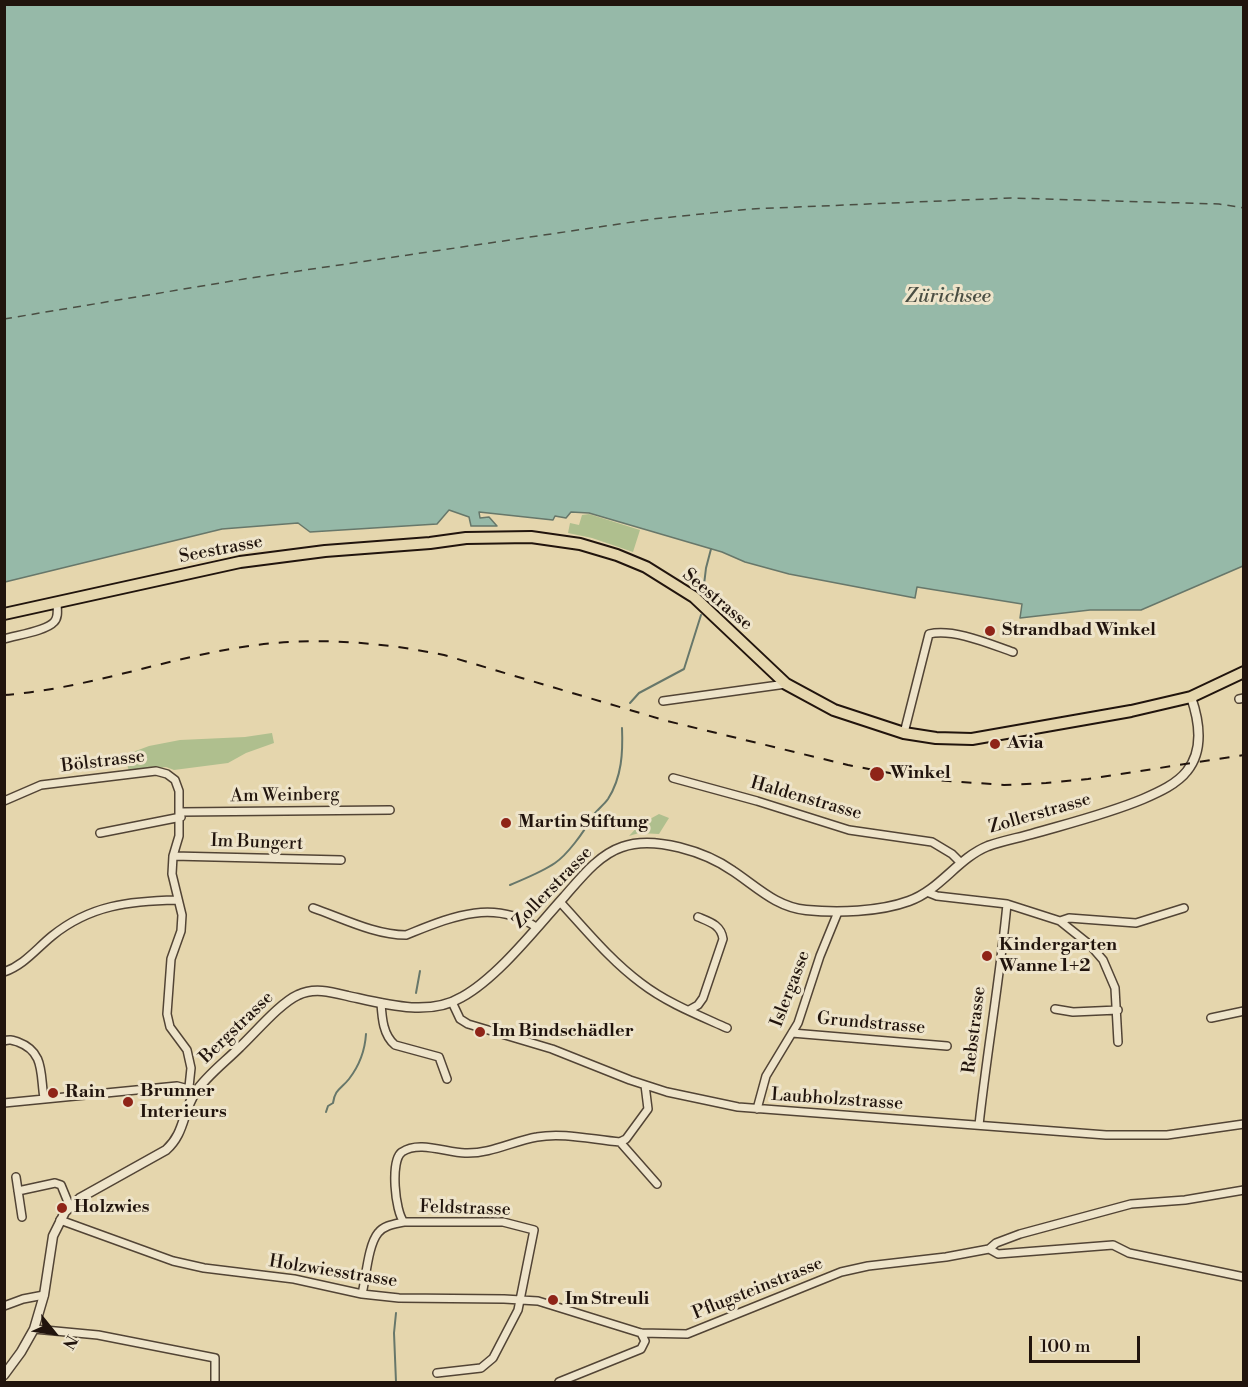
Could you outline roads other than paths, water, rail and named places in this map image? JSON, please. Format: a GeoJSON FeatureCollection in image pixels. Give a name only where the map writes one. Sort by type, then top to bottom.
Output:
{"type":"FeatureCollection","features":[{"type":"Feature","properties":{"kind":"main road","name":"Seestrasse"},"geometry":{"type":"LineString","coordinates":[[4,614],[231,564],[292,554],[466,538],[542,538],[580,544],[617,555],[669,580],[706,608],[786,684],[834,710],[904,733],[936,738],[972,739],[1131,711],[1191,697],[1244,672]]}},
{"type":"Feature","properties":{"kind":"street"},"geometry":{"type":"LineString","coordinates":[[4,639],[46,627],[54,622],[57,615],[57,603]]}},
{"type":"Feature","properties":{"kind":"street"},"geometry":{"type":"LineString","coordinates":[[904,733],[929,634],[937,632],[967,637],[1013,652]]}},
{"type":"Feature","properties":{"kind":"street"},"geometry":{"type":"LineString","coordinates":[[663,701],[786,684]]}},
{"type":"Feature","properties":{"kind":"street","name":"Zollerstrasse"},"geometry":{"type":"LineString","coordinates":[[377,1002],[414,1007],[452,1002],[475,988],[504,964],[598,861],[621,847],[644,842],[671,846],[703,855],[731,869],[766,896],[784,905],[802,910],[838,912],[895,905],[912,900],[927,892],[961,863],[986,847],[1113,811],[1155,794],[1179,780],[1189,769],[1196,752],[1198,717],[1191,697]]}},
{"type":"Feature","properties":{"kind":"street","name":"Bölstrasse"},"geometry":{"type":"LineString","coordinates":[[4,801],[41,785],[156,771],[167,774],[175,780],[179,791],[181,814],[172,874],[182,922],[171,959],[167,1014],[170,1027],[187,1050],[192,1090]]}},
{"type":"Feature","properties":{"kind":"street","name":"Haldenstrasse"},"geometry":{"type":"LineString","coordinates":[[673,778],[758,801],[849,830],[933,842],[952,854],[961,863]]}},
{"type":"Feature","properties":{"kind":"street","name":"Am Weinberg"},"geometry":{"type":"LineString","coordinates":[[100,833],[181,814],[390,810]]}},
{"type":"Feature","properties":{"kind":"street","name":"Im Bungert"},"geometry":{"type":"LineString","coordinates":[[173,856],[341,860]]}},
{"type":"Feature","properties":{"kind":"street"},"geometry":{"type":"LineString","coordinates":[[927,892],[937,896],[1007,904],[1060,921],[1090,945],[1103,960],[1115,988],[1118,1041]]}},
{"type":"Feature","properties":{"kind":"street"},"geometry":{"type":"LineString","coordinates":[[4,972],[28,958],[53,935],[81,916],[106,906],[151,900],[177,900]]}},
{"type":"Feature","properties":{"kind":"street"},"geometry":{"type":"LineString","coordinates":[[560,902],[617,964],[643,985],[688,1010],[728,1028]]}},
{"type":"Feature","properties":{"kind":"street","name":"Rebstrasse"},"geometry":{"type":"LineString","coordinates":[[979,1125],[1007,904]]}},
{"type":"Feature","properties":{"kind":"street"},"geometry":{"type":"LineString","coordinates":[[313,908],[380,932],[397,935],[406,935],[468,913],[484,911],[526,921],[536,927]]}},
{"type":"Feature","properties":{"kind":"street"},"geometry":{"type":"LineString","coordinates":[[1060,921],[1070,918],[1136,923],[1184,908]]}},
{"type":"Feature","properties":{"kind":"street","name":"Islergasse"},"geometry":{"type":"LineString","coordinates":[[757,1109],[766,1076],[798,1023],[820,956],[838,912]]}},
{"type":"Feature","properties":{"kind":"street"},"geometry":{"type":"LineString","coordinates":[[688,1010],[698,1005],[704,998],[723,939],[722,931],[715,924],[698,917]]}},
{"type":"Feature","properties":{"kind":"street","name":"Bergstrasse"},"geometry":{"type":"LineString","coordinates":[[4,1375],[34,1329],[44,1294],[53,1236],[70,1206],[173,1144],[181,1132],[192,1090],[279,1009],[300,993],[324,990],[377,1002]]}},
{"type":"Feature","properties":{"kind":"street"},"geometry":{"type":"LineString","coordinates":[[377,1002],[383,1026],[392,1042],[395,1045],[441,1058],[447,1079]]}},
{"type":"Feature","properties":{"kind":"street","name":"Laubholzstrasse"},"geometry":{"type":"LineString","coordinates":[[452,1002],[460,1019],[468,1024],[552,1049],[645,1085],[692,1098],[757,1109],[1055,1132],[1139,1136],[1167,1135],[1244,1124]]}},
{"type":"Feature","properties":{"kind":"street"},"geometry":{"type":"LineString","coordinates":[[1056,1009],[1073,1012],[1118,1010]]}},
{"type":"Feature","properties":{"kind":"street"},"geometry":{"type":"LineString","coordinates":[[1211,1018],[1244,1011]]}},
{"type":"Feature","properties":{"kind":"street","name":"Grundstrasse"},"geometry":{"type":"LineString","coordinates":[[792,1033],[947,1046]]}},
{"type":"Feature","properties":{"kind":"street"},"geometry":{"type":"LineString","coordinates":[[4,1041],[9,1039],[28,1046],[38,1056],[44,1098]]}},
{"type":"Feature","properties":{"kind":"street"},"geometry":{"type":"LineString","coordinates":[[645,1085],[648,1109],[626,1139],[620,1142],[657,1184]]}},
{"type":"Feature","properties":{"kind":"street"},"geometry":{"type":"LineString","coordinates":[[4,1102],[177,1086],[192,1090]]}},
{"type":"Feature","properties":{"kind":"street","name":"Feldstrasse"},"geometry":{"type":"LineString","coordinates":[[519,1300],[534,1230],[503,1222],[404,1222],[399,1216],[395,1184],[396,1159],[402,1151],[422,1148],[477,1153],[503,1148],[536,1137],[554,1136],[620,1142]]}},
{"type":"Feature","properties":{"kind":"street"},"geometry":{"type":"LineString","coordinates":[[16,1177],[22,1217]]}},
{"type":"Feature","properties":{"kind":"street"},"geometry":{"type":"LineString","coordinates":[[18,1191],[55,1183],[61,1185],[70,1206]]}},
{"type":"Feature","properties":{"kind":"street","name":"Pflugsteinstrasse"},"geometry":{"type":"LineString","coordinates":[[642,1333],[687,1334],[842,1272],[868,1266],[946,1257],[989,1249],[996,1243],[1020,1234],[1131,1204],[1185,1200],[1244,1190]]}},
{"type":"Feature","properties":{"kind":"street","name":"Holzwiesstrasse"},"geometry":{"type":"LineString","coordinates":[[60,1220],[105,1238],[188,1265],[294,1279],[362,1294],[399,1298],[519,1300],[546,1304],[642,1333]]}},
{"type":"Feature","properties":{"kind":"street"},"geometry":{"type":"LineString","coordinates":[[362,1294],[373,1243],[378,1232],[388,1225],[404,1222]]}},
{"type":"Feature","properties":{"kind":"street","name":"Pflugsteinstrasse"},"geometry":{"type":"LineString","coordinates":[[989,1249],[998,1254],[1113,1245],[1129,1253],[1244,1277]]}},
{"type":"Feature","properties":{"kind":"street"},"geometry":{"type":"LineString","coordinates":[[4,1306],[44,1294]]}},
{"type":"Feature","properties":{"kind":"street"},"geometry":{"type":"LineString","coordinates":[[438,1373],[481,1368],[491,1360],[518,1310],[519,1300]]}},
{"type":"Feature","properties":{"kind":"street"},"geometry":{"type":"LineString","coordinates":[[34,1329],[98,1335],[215,1358],[215,1383]]}},
{"type":"Feature","properties":{"kind":"street"},"geometry":{"type":"LineString","coordinates":[[559,1383],[641,1348],[645,1341],[642,1333]]}},
{"type":"Feature","properties":{"kind":"water","name":"Zürichsee"},"geometry":{"type":"Polygon","coordinates":[[[5,4],[1243,5],[1243,566],[1141,610],[1090,610],[1020,618],[1022,604],[917,587],[915,598],[789,574],[589,513],[571,512],[566,518],[555,516],[553,520],[479,512],[480,518],[489,517],[497,526],[471,526],[469,517],[449,510],[437,524],[310,532],[298,523],[222,529],[5,582],[5,4]]]}},
{"type":"Feature","properties":{"kind":"waterway"},"geometry":{"type":"LineString","coordinates":[[703,593],[711,549]]}},
{"type":"Feature","properties":{"kind":"waterway"},"geometry":{"type":"LineString","coordinates":[[630,703],[639,693],[684,669],[701,615]]}},
{"type":"Feature","properties":{"kind":"waterway"},"geometry":{"type":"LineString","coordinates":[[510,885],[545,869],[560,859],[608,799],[613,791],[621,764],[622,728]]}},
{"type":"Feature","properties":{"kind":"waterway"},"geometry":{"type":"LineString","coordinates":[[416,993],[420,971]]}},
{"type":"Feature","properties":{"kind":"waterway"},"geometry":{"type":"LineString","coordinates":[[326,1112],[337,1092],[356,1069],[363,1052],[366,1034]]}},
{"type":"Feature","properties":{"kind":"waterway"},"geometry":{"type":"LineString","coordinates":[[396,1313],[394,1333],[396,1382]]}},
{"type":"Feature","properties":{"kind":"railway"},"geometry":{"type":"LineString","coordinates":[[4,695],[63,687],[178,660],[262,644],[314,641],[366,643],[444,655],[667,721],[848,765],[921,779],[1004,785],[1046,783],[1088,779],[1244,755]]}},
{"type":"Feature","properties":{"kind":"place","name":"Strandbad Winkel"},"geometry":{"type":"Point","coordinates":[990,631]}},
{"type":"Feature","properties":{"kind":"place","name":"Avia"},"geometry":{"type":"Point","coordinates":[995,744]}},
{"type":"Feature","properties":{"kind":"place","name":"Winkel"},"geometry":{"type":"Point","coordinates":[877,774]}},
{"type":"Feature","properties":{"kind":"place","name":"Martin Stiftung"},"geometry":{"type":"Point","coordinates":[506,823]}},
{"type":"Feature","properties":{"kind":"place","name":"Kindergarten Wanne 1+2"},"geometry":{"type":"Point","coordinates":[987,956]}},
{"type":"Feature","properties":{"kind":"place","name":"Im Bindschädler"},"geometry":{"type":"Point","coordinates":[480,1032]}},
{"type":"Feature","properties":{"kind":"place","name":"Rain"},"geometry":{"type":"Point","coordinates":[53,1093]}},
{"type":"Feature","properties":{"kind":"place","name":"Brunner Interieurs"},"geometry":{"type":"Point","coordinates":[128,1102]}},
{"type":"Feature","properties":{"kind":"place","name":"Holzwies"},"geometry":{"type":"Point","coordinates":[62,1208]}},
{"type":"Feature","properties":{"kind":"place","name":"Im Streuli"},"geometry":{"type":"Point","coordinates":[553,1300]}}]}
